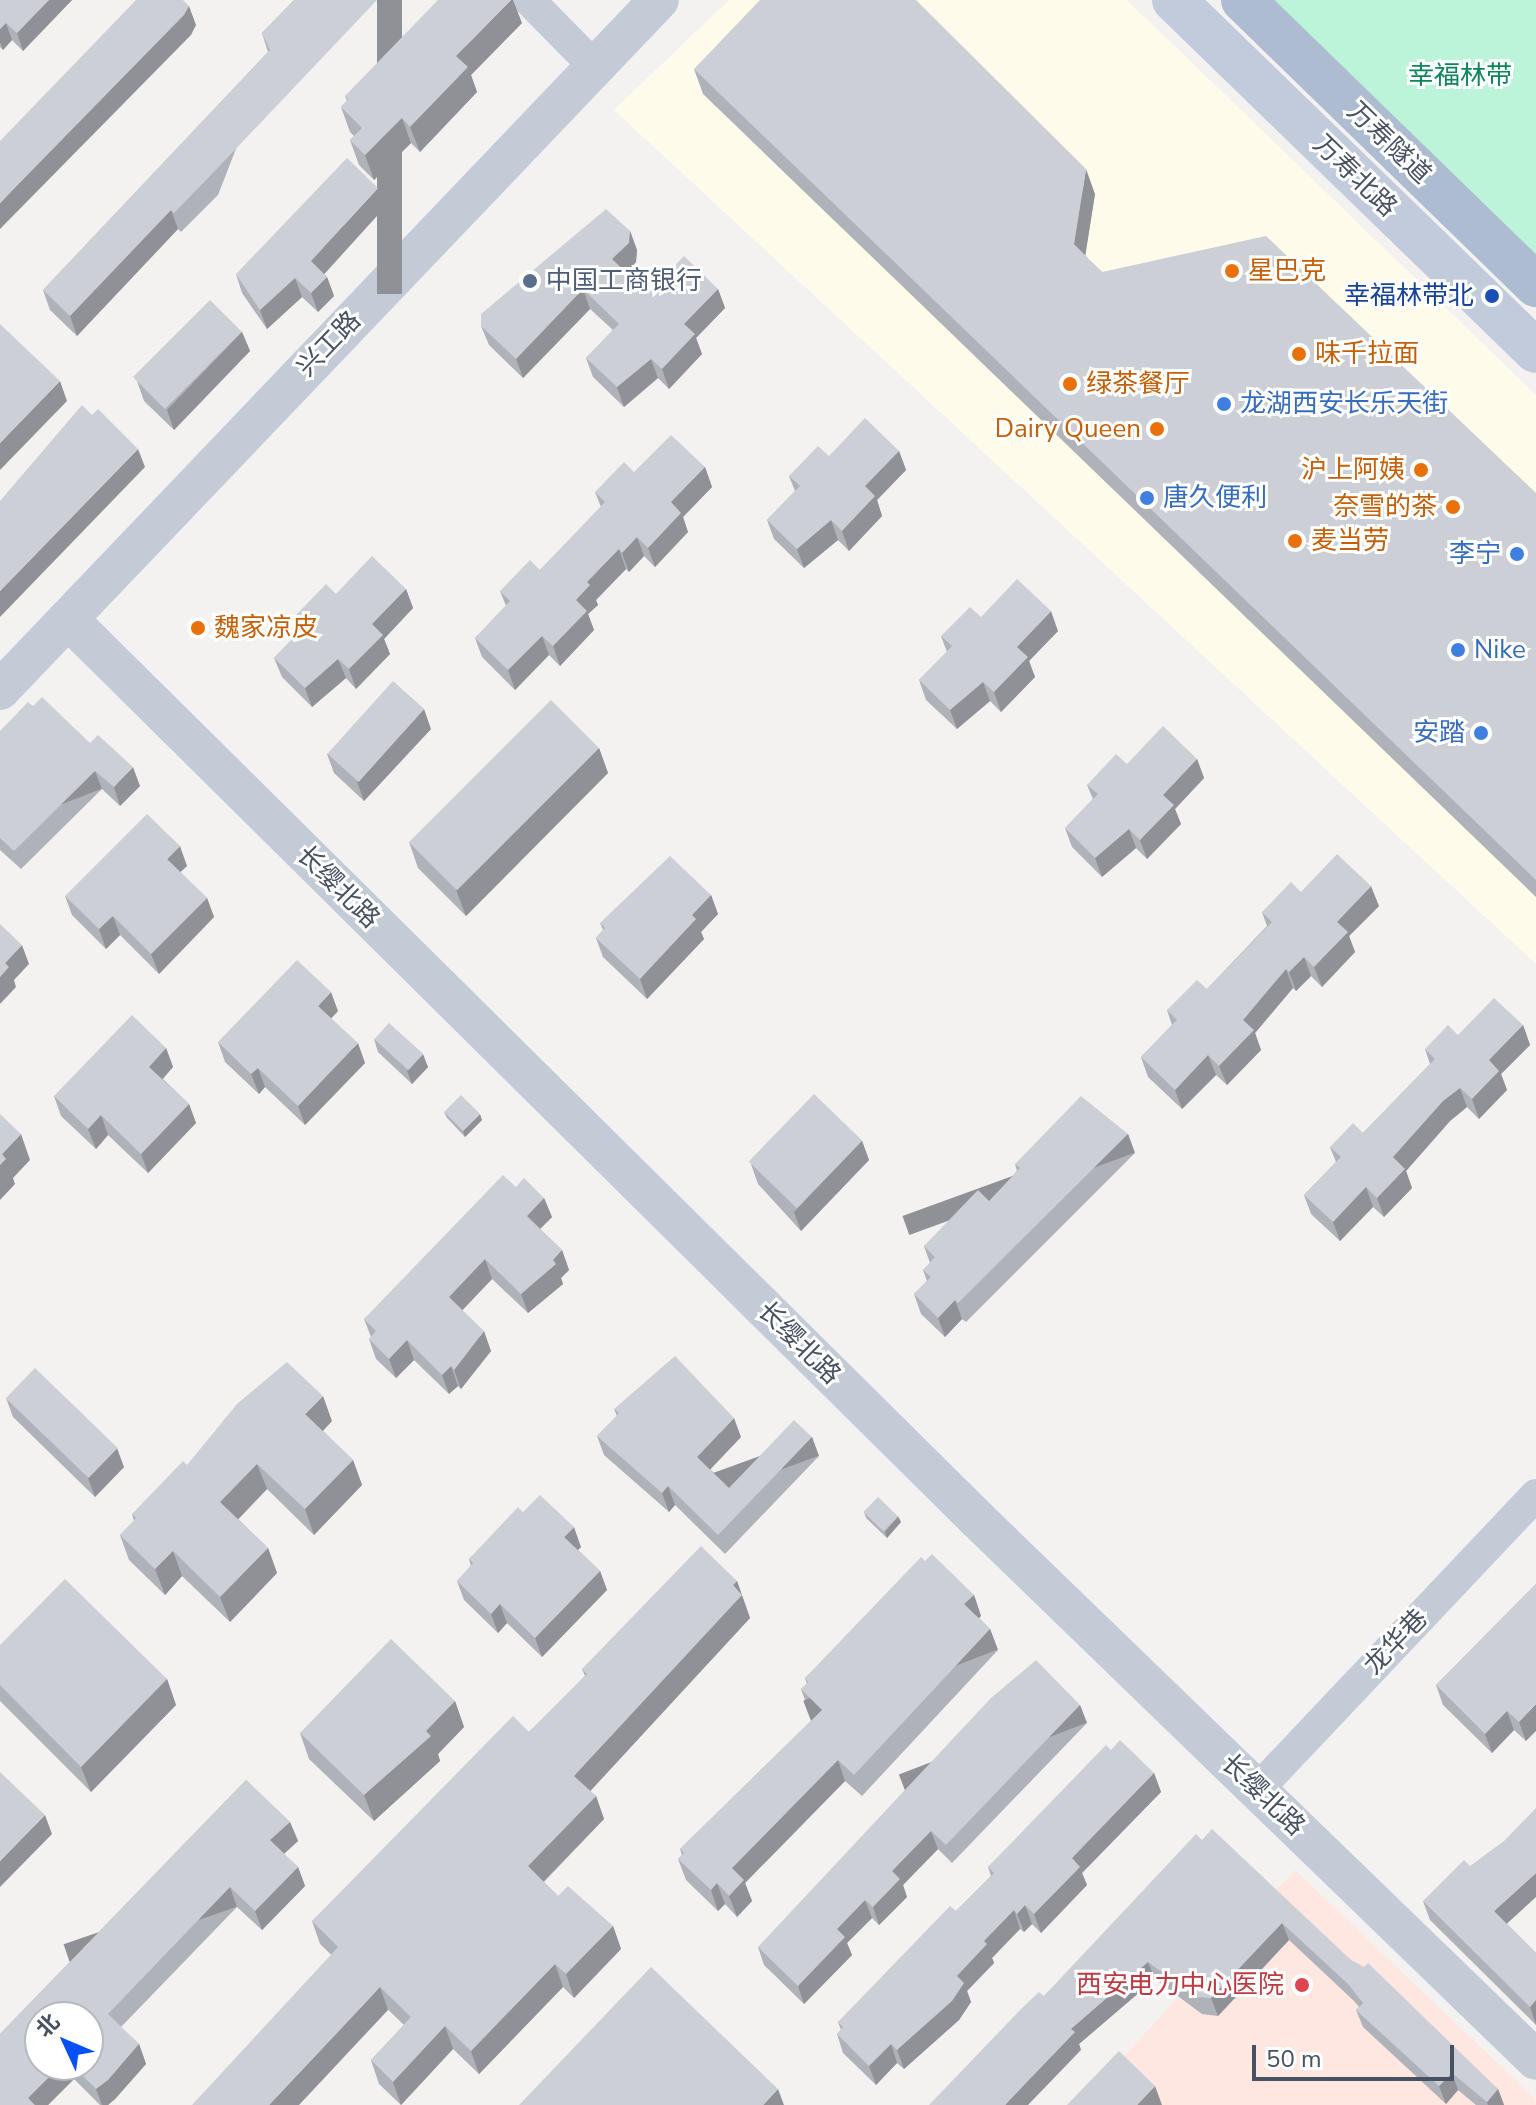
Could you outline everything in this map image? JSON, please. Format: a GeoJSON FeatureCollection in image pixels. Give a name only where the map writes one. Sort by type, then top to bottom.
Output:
{"type":"FeatureCollection","features":[{"type":"Feature","properties":{"kind":"main road","name":"万寿北路"},"geometry":{"type":"LineString","coordinates":[[1174,0],[1536,351]]}},
{"type":"Feature","properties":{"kind":"main road","name":"万寿隧道"},"geometry":{"type":"LineString","coordinates":[[1243,0],[1536,285]]}},
{"type":"Feature","properties":{"kind":"street"},"geometry":{"type":"LineString","coordinates":[[529,0],[594,66]]}},
{"type":"Feature","properties":{"kind":"street","name":"兴工路"},"geometry":{"type":"LineString","coordinates":[[0,690],[659,0]]}},
{"type":"Feature","properties":{"kind":"street","name":"长缨北路"},"geometry":{"type":"LineString","coordinates":[[68,619],[1257,1790],[1536,2060]]}},
{"type":"Feature","properties":{"kind":"street","name":"龙华巷"},"geometry":{"type":"LineString","coordinates":[[1257,1790],[1536,1495]]}},
{"type":"Feature","properties":{"kind":"shaded area"},"geometry":{"type":"Polygon","coordinates":[[[729,0],[1127,0],[1536,395],[1536,964],[614,110],[729,0]]]}},
{"type":"Feature","properties":{"kind":"shaded area","name":"西安电力中心医院"},"geometry":{"type":"Polygon","coordinates":[[[1295,1870],[1536,2100],[1536,2105],[1079,2105],[1295,1870]]]}},
{"type":"Feature","properties":{"kind":"green space","name":"幸福林带"},"geometry":{"type":"Polygon","coordinates":[[[1274,0],[1536,0],[1536,255],[1274,0]]]}},
{"type":"Feature","properties":{"kind":"building"},"geometry":{"type":"Polygon","coordinates":[[[0,0],[49,0],[17,33],[6,23],[0,29],[0,0]]]}},
{"type":"Feature","properties":{"kind":"building"},"geometry":{"type":"Polygon","coordinates":[[[136,0],[183,0],[189,6],[184,15],[0,203],[0,141],[136,0]]]}},
{"type":"Feature","properties":{"kind":"building"},"geometry":{"type":"Polygon","coordinates":[[[294,0],[377,0],[211,175],[174,213],[171,210],[70,316],[43,290],[270,50],[262,33],[294,0]]]}},
{"type":"Feature","properties":{"kind":"building"},"geometry":{"type":"Polygon","coordinates":[[[438,0],[511,0],[456,56],[468,67],[410,127],[402,118],[365,155],[350,140],[362,128],[341,107],[348,99],[345,96],[438,0]]]}},
{"type":"Feature","properties":{"kind":"building","name":"龙湖西安长乐天街"},"geometry":{"type":"Polygon","coordinates":[[[760,0],[916,0],[1086,169],[1074,244],[1102,272],[1266,236],[1536,493],[1536,880],[694,69],[760,0]]]}},
{"type":"Feature","properties":{"kind":"building"},"geometry":{"type":"Polygon","coordinates":[[[347,158],[378,188],[311,261],[327,277],[311,293],[295,278],[260,310],[236,274],[347,158]]]}},
{"type":"Feature","properties":{"kind":"building"},"geometry":{"type":"Polygon","coordinates":[[[606,209],[630,231],[629,243],[612,259],[648,294],[684,256],[718,289],[684,324],[695,334],[662,369],[651,359],[617,387],[586,358],[619,324],[583,289],[516,359],[481,326],[481,314],[606,209]]]}},
{"type":"Feature","properties":{"kind":"building"},"geometry":{"type":"Polygon","coordinates":[[[210,300],[242,332],[165,409],[133,377],[210,300]]]}},
{"type":"Feature","properties":{"kind":"building"},"geometry":{"type":"Polygon","coordinates":[[[0,324],[60,381],[0,443],[0,324]]]}},
{"type":"Feature","properties":{"kind":"building"},"geometry":{"type":"Polygon","coordinates":[[[82,405],[92,415],[98,409],[138,449],[0,591],[0,501],[82,405]]]}},
{"type":"Feature","properties":{"kind":"building"},"geometry":{"type":"Polygon","coordinates":[[[865,418],[899,451],[865,486],[875,496],[842,531],[831,520],[797,549],[767,520],[800,486],[789,476],[818,446],[829,456],[865,418]]]}},
{"type":"Feature","properties":{"kind":"building"},"geometry":{"type":"Polygon","coordinates":[[[671,435],[705,467],[671,502],[681,513],[648,548],[637,537],[622,553],[619,549],[587,582],[590,585],[576,600],[587,611],[553,646],[542,636],[508,670],[475,638],[510,601],[500,591],[530,560],[540,570],[605,502],[595,492],[624,462],[634,472],[671,435]]]}},
{"type":"Feature","properties":{"kind":"building"},"geometry":{"type":"Polygon","coordinates":[[[372,556],[406,589],[372,624],[383,635],[349,669],[338,659],[305,688],[274,658],[307,624],[297,614],[326,584],[336,594],[372,556]]]}},
{"type":"Feature","properties":{"kind":"building"},"geometry":{"type":"Polygon","coordinates":[[[1017,579],[1051,611],[1017,647],[1028,657],[994,692],[983,682],[950,710],[919,680],[952,646],[941,636],[970,607],[981,617],[1017,579]]]}},
{"type":"Feature","properties":{"kind":"building"},"geometry":{"type":"Polygon","coordinates":[[[393,681],[424,709],[359,782],[327,754],[393,681]]]}},
{"type":"Feature","properties":{"kind":"building"},"geometry":{"type":"Polygon","coordinates":[[[42,697],[90,743],[98,735],[133,767],[114,787],[95,771],[14,851],[0,838],[0,731],[28,702],[33,706],[42,697]]]}},
{"type":"Feature","properties":{"kind":"building"},"geometry":{"type":"Polygon","coordinates":[[[551,700],[599,748],[457,890],[409,842],[551,700]]]}},
{"type":"Feature","properties":{"kind":"building"},"geometry":{"type":"Polygon","coordinates":[[[1163,726],[1197,759],[1163,795],[1174,805],[1140,840],[1129,829],[1095,858],[1065,828],[1098,794],[1087,785],[1116,754],[1127,764],[1163,726]]]}},
{"type":"Feature","properties":{"kind":"building"},"geometry":{"type":"Polygon","coordinates":[[[147,814],[180,846],[167,859],[207,898],[151,954],[113,916],[99,929],[65,896],[147,814]]]}},
{"type":"Feature","properties":{"kind":"building"},"geometry":{"type":"Polygon","coordinates":[[[1337,854],[1371,886],[1337,922],[1348,932],[1314,967],[1304,957],[1289,972],[1286,969],[1243,1020],[1254,1030],[1219,1066],[1208,1055],[1175,1090],[1141,1057],[1177,1020],[1167,1010],[1197,980],[1207,989],[1272,922],[1262,912],[1291,882],[1301,892],[1337,854]]]}},
{"type":"Feature","properties":{"kind":"building"},"geometry":{"type":"Polygon","coordinates":[[[670,856],[711,895],[692,915],[696,919],[640,979],[596,938],[605,928],[600,923],[670,856]]]}},
{"type":"Feature","properties":{"kind":"building"},"geometry":{"type":"Polygon","coordinates":[[[0,924],[22,945],[5,963],[9,967],[0,977],[0,924]]]}},
{"type":"Feature","properties":{"kind":"building"},"geometry":{"type":"Polygon","coordinates":[[[297,960],[331,992],[318,1006],[358,1043],[298,1106],[258,1068],[251,1074],[218,1042],[297,960]]]}},
{"type":"Feature","properties":{"kind":"building"},"geometry":{"type":"Polygon","coordinates":[[[1494,998],[1523,1025],[1489,1060],[1499,1071],[1472,1099],[1460,1088],[1443,1101],[1393,1157],[1405,1169],[1377,1198],[1366,1187],[1333,1222],[1304,1195],[1341,1157],[1330,1147],[1353,1123],[1363,1133],[1435,1059],[1425,1049],[1448,1025],[1458,1035],[1494,998]]]}},
{"type":"Feature","properties":{"kind":"building"},"geometry":{"type":"Polygon","coordinates":[[[132,1015],[166,1048],[149,1067],[189,1104],[141,1154],[101,1115],[88,1129],[54,1096],[132,1015]]]}},
{"type":"Feature","properties":{"kind":"building"},"geometry":{"type":"Polygon","coordinates":[[[389,1023],[423,1054],[408,1070],[374,1039],[389,1023]]]}},
{"type":"Feature","properties":{"kind":"building"},"geometry":{"type":"Polygon","coordinates":[[[814,1094],[862,1141],[797,1208],[749,1162],[814,1094]]]}},
{"type":"Feature","properties":{"kind":"building"},"geometry":{"type":"Polygon","coordinates":[[[461,1095],[480,1114],[463,1131],[444,1112],[461,1095]]]}},
{"type":"Feature","properties":{"kind":"building"},"geometry":{"type":"Polygon","coordinates":[[[1081,1096],[1128,1134],[958,1303],[955,1300],[938,1318],[914,1294],[931,1277],[923,1270],[935,1257],[924,1246],[978,1190],[989,1201],[1020,1168],[1015,1164],[1081,1096]]]}},
{"type":"Feature","properties":{"kind":"building"},"geometry":{"type":"Polygon","coordinates":[[[0,1114],[21,1134],[2,1154],[6,1159],[0,1165],[0,1114]]]}},
{"type":"Feature","properties":{"kind":"building"},"geometry":{"type":"Polygon","coordinates":[[[503,1175],[516,1187],[524,1178],[544,1198],[527,1216],[562,1250],[553,1260],[556,1264],[521,1294],[485,1259],[449,1297],[484,1331],[454,1370],[451,1366],[442,1375],[407,1340],[389,1359],[369,1339],[376,1331],[364,1319],[503,1175]]]}},
{"type":"Feature","properties":{"kind":"building"},"geometry":{"type":"Polygon","coordinates":[[[675,1356],[734,1418],[697,1457],[729,1488],[794,1420],[812,1437],[718,1535],[668,1486],[662,1493],[597,1436],[619,1413],[614,1409],[675,1356]]]}},
{"type":"Feature","properties":{"kind":"building"},"geometry":{"type":"Polygon","coordinates":[[[287,1362],[323,1396],[305,1414],[353,1460],[305,1509],[257,1464],[220,1502],[268,1548],[220,1597],[173,1551],[155,1569],[120,1535],[136,1518],[132,1514],[183,1461],[187,1465],[237,1404],[287,1362]]]}},
{"type":"Feature","properties":{"kind":"building"},"geometry":{"type":"Polygon","coordinates":[[[35,1368],[118,1448],[89,1478],[6,1398],[35,1368]]]}},
{"type":"Feature","properties":{"kind":"building"},"geometry":{"type":"Polygon","coordinates":[[[540,1495],[574,1527],[564,1537],[600,1571],[535,1638],[500,1604],[491,1614],[457,1581],[473,1563],[469,1559],[518,1507],[523,1512],[540,1495]]]}},
{"type":"Feature","properties":{"kind":"building"},"geometry":{"type":"Polygon","coordinates":[[[878,1497],[898,1516],[884,1532],[863,1512],[878,1497]]]}},
{"type":"Feature","properties":{"kind":"building"},"geometry":{"type":"Polygon","coordinates":[[[701,1546],[737,1581],[733,1585],[742,1595],[574,1776],[596,1796],[528,1866],[558,1896],[568,1886],[613,1926],[566,1974],[555,1964],[471,2051],[445,2026],[393,2082],[371,2060],[411,2017],[380,1987],[269,2105],[192,2105],[338,1947],[312,1921],[513,1716],[529,1732],[587,1674],[582,1669],[701,1546]]]}},
{"type":"Feature","properties":{"kind":"building"},"geometry":{"type":"Polygon","coordinates":[[[932,1554],[974,1595],[964,1604],[990,1629],[854,1775],[838,1760],[732,1868],[744,1880],[729,1896],[717,1883],[711,1890],[678,1859],[684,1853],[680,1849],[822,1710],[801,1689],[808,1682],[805,1678],[921,1557],[925,1561],[932,1554]]]}},
{"type":"Feature","properties":{"kind":"building"},"geometry":{"type":"Polygon","coordinates":[[[65,1579],[167,1679],[81,1767],[0,1685],[0,1645],[65,1579]]]}},
{"type":"Feature","properties":{"kind":"building"},"geometry":{"type":"Polygon","coordinates":[[[1536,1584],[1536,1704],[1519,1722],[1507,1711],[1485,1734],[1436,1685],[1536,1584]]]}},
{"type":"Feature","properties":{"kind":"building"},"geometry":{"type":"Polygon","coordinates":[[[391,1639],[455,1701],[426,1731],[431,1736],[364,1795],[300,1733],[391,1639]]]}},
{"type":"Feature","properties":{"kind":"building"},"geometry":{"type":"Polygon","coordinates":[[[1036,1660],[1080,1705],[946,1845],[931,1831],[892,1871],[900,1879],[873,1907],[865,1900],[837,1929],[845,1937],[798,1986],[758,1947],[991,1698],[1036,1660]]]}},
{"type":"Feature","properties":{"kind":"building"},"geometry":{"type":"Polygon","coordinates":[[[1120,1740],[1154,1773],[1072,1858],[1080,1867],[1034,1914],[1025,1905],[1017,1914],[1014,1910],[984,1941],[987,1944],[957,1976],[964,1983],[952,2001],[897,2050],[891,2044],[869,2066],[837,2034],[843,2027],[838,2022],[950,1906],[956,1911],[994,1873],[988,1867],[1106,1745],[1111,1750],[1120,1740]]]}},
{"type":"Feature","properties":{"kind":"building"},"geometry":{"type":"Polygon","coordinates":[[[0,1772],[45,1815],[0,1861],[0,1772]]]}},
{"type":"Feature","properties":{"kind":"building"},"geometry":{"type":"Polygon","coordinates":[[[246,1780],[290,1822],[270,1840],[298,1867],[255,1911],[230,1887],[108,2014],[139,2044],[108,2080],[96,2089],[88,2081],[104,2081],[104,2001],[32,2001],[246,1780]]]}},
{"type":"Feature","properties":{"kind":"building"},"geometry":{"type":"Polygon","coordinates":[[[1536,1808],[1536,1873],[1494,1911],[1536,1953],[1536,2000],[1530,2007],[1423,1901],[1464,1860],[1470,1866],[1504,1841],[1536,1808]]]}},
{"type":"Feature","properties":{"kind":"building"},"geometry":{"type":"Polygon","coordinates":[[[1212,1829],[1351,1960],[1364,1967],[1368,1963],[1498,2089],[1487,2102],[1452,2073],[1439,2086],[1356,2010],[1363,2003],[1348,1984],[1282,1923],[1211,1998],[1196,1997],[1148,1962],[1071,2029],[1075,2032],[1005,2105],[929,2105],[1022,2008],[1039,1992],[1044,1996],[1196,1834],[1202,1840],[1212,1829]]]}},
{"type":"Feature","properties":{"kind":"building"},"geometry":{"type":"Polygon","coordinates":[[[651,1967],[778,2089],[763,2105],[519,2105],[651,1967]]]}},
{"type":"Feature","properties":{"kind":"building"},"geometry":{"type":"Polygon","coordinates":[[[24,2009],[24,2081],[45,2081],[28,2098],[35,2105],[0,2105],[0,2034],[24,2009]]]}},
{"type":"Feature","properties":{"kind":"building"},"geometry":{"type":"Polygon","coordinates":[[[1119,2051],[1155,2086],[1137,2105],[1067,2105],[1119,2051]]]}},
{"type":"Feature","properties":{"kind":"place","name":"星巴克"},"geometry":{"type":"Point","coordinates":[1232,271]}},
{"type":"Feature","properties":{"kind":"place","name":"中国工商银行"},"geometry":{"type":"Point","coordinates":[530,281]}},
{"type":"Feature","properties":{"kind":"place","name":"幸福林带北"},"geometry":{"type":"Point","coordinates":[1492,296]}},
{"type":"Feature","properties":{"kind":"place","name":"味千拉面"},"geometry":{"type":"Point","coordinates":[1299,354]}},
{"type":"Feature","properties":{"kind":"place","name":"绿茶餐厅"},"geometry":{"type":"Point","coordinates":[1070,384]}},
{"type":"Feature","properties":{"kind":"place","name":"龙湖西安长乐天街"},"geometry":{"type":"Point","coordinates":[1224,404]}},
{"type":"Feature","properties":{"kind":"place","name":"Dairy Queen"},"geometry":{"type":"Point","coordinates":[1157,429]}},
{"type":"Feature","properties":{"kind":"place","name":"沪上阿姨"},"geometry":{"type":"Point","coordinates":[1421,470]}},
{"type":"Feature","properties":{"kind":"place","name":"唐久便利"},"geometry":{"type":"Point","coordinates":[1147,498]}},
{"type":"Feature","properties":{"kind":"place","name":"奈雪的茶"},"geometry":{"type":"Point","coordinates":[1453,507]}},
{"type":"Feature","properties":{"kind":"place","name":"麦当劳"},"geometry":{"type":"Point","coordinates":[1295,541]}},
{"type":"Feature","properties":{"kind":"place","name":"李宁"},"geometry":{"type":"Point","coordinates":[1517,554]}},
{"type":"Feature","properties":{"kind":"place","name":"魏家凉皮"},"geometry":{"type":"Point","coordinates":[198,628]}},
{"type":"Feature","properties":{"kind":"place","name":"Nike"},"geometry":{"type":"Point","coordinates":[1458,650]}},
{"type":"Feature","properties":{"kind":"place","name":"安踏"},"geometry":{"type":"Point","coordinates":[1481,733]}},
{"type":"Feature","properties":{"kind":"place","name":"西安电力中心医院"},"geometry":{"type":"Point","coordinates":[1302,1985]}}]}
